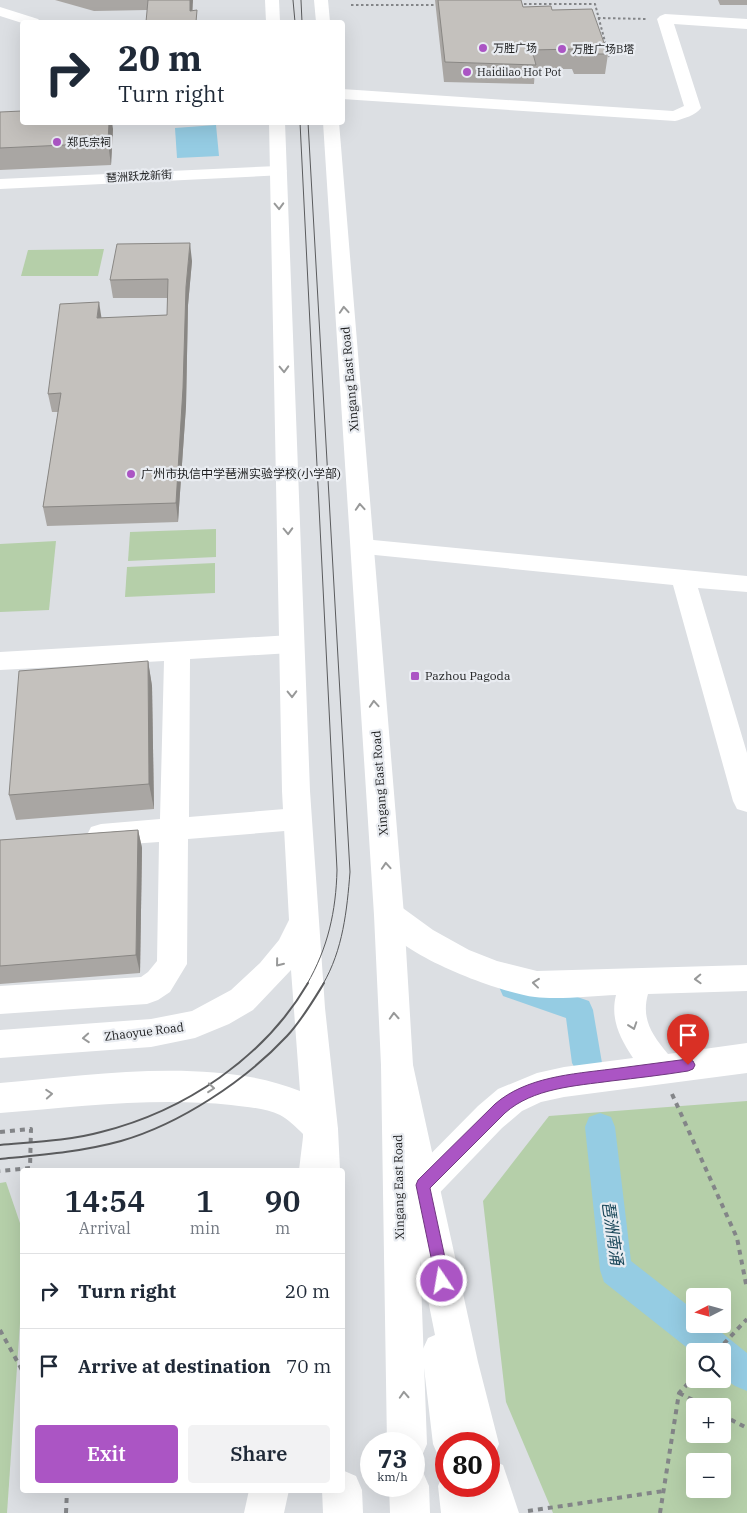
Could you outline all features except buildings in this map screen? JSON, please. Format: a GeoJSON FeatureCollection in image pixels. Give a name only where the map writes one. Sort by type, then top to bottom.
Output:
{"type":"FeatureCollection","features":[{"type":"Feature","properties":{"kind":"main road"},"geometry":{"type":"LineString","coordinates":[[272,0],[274,20]]}},
{"type":"Feature","properties":{"kind":"main road"},"geometry":{"type":"LineString","coordinates":[[321,0],[323,20]]}},
{"type":"Feature","properties":{"kind":"main road"},"geometry":{"type":"LineString","coordinates":[[0,11],[27,20]]}},
{"type":"Feature","properties":{"kind":"main road"},"geometry":{"type":"LineString","coordinates":[[345,94],[675,116],[693,108],[665,19],[747,24]]}},
{"type":"Feature","properties":{"kind":"main road"},"geometry":{"type":"LineString","coordinates":[[276,125],[297,819],[303,921],[323,1168]]}},
{"type":"Feature","properties":{"kind":"main road","name":"Xingang East Road"},"geometry":{"type":"LineString","coordinates":[[331,125],[389,915],[397,1065],[413,1196],[407,1432]]}},
{"type":"Feature","properties":{"kind":"main road","name":"琶洲跃龙新街"},"geometry":{"type":"LineString","coordinates":[[0,184],[278,171]]}},
{"type":"Feature","properties":{"kind":"main road"},"geometry":{"type":"LineString","coordinates":[[363,547],[747,584]]}},
{"type":"Feature","properties":{"kind":"main road"},"geometry":{"type":"LineString","coordinates":[[683,577],[747,801]]}},
{"type":"Feature","properties":{"kind":"main road"},"geometry":{"type":"LineString","coordinates":[[0,661],[291,644]]}},
{"type":"Feature","properties":{"kind":"main road"},"geometry":{"type":"LineString","coordinates":[[0,1000],[147,990],[159,982],[172,964],[177,651]]}},
{"type":"Feature","properties":{"kind":"main road"},"geometry":{"type":"LineString","coordinates":[[77,837],[297,819]]}},
{"type":"Feature","properties":{"kind":"main road"},"geometry":{"type":"LineString","coordinates":[[389,915],[431,946],[466,963],[507,979],[537,984],[747,978]]}},
{"type":"Feature","properties":{"kind":"main road","name":"Zhaoyue Road"},"geometry":{"type":"LineString","coordinates":[[0,1044],[150,1033],[195,1024],[218,1014],[242,1000],[271,972],[291,948],[303,921]]}},
{"type":"Feature","properties":{"kind":"main road"},"geometry":{"type":"LineString","coordinates":[[639,981],[631,994],[629,1014],[634,1031],[642,1046],[660,1069]]}},
{"type":"Feature","properties":{"kind":"main road"},"geometry":{"type":"LineString","coordinates":[[413,1196],[510,1100],[537,1088],[564,1082],[747,1058]]}},
{"type":"Feature","properties":{"kind":"main road"},"geometry":{"type":"LineString","coordinates":[[0,1098],[175,1086],[207,1087],[265,1096],[291,1104],[305,1113],[321,1129]]}},
{"type":"Feature","properties":{"kind":"main road"},"geometry":{"type":"LineString","coordinates":[[316,1168],[321,1129]]}},
{"type":"Feature","properties":{"kind":"main road"},"geometry":{"type":"LineString","coordinates":[[413,1196],[438,1333],[450,1432]]}},
{"type":"Feature","properties":{"kind":"main road"},"geometry":{"type":"LineString","coordinates":[[413,1196],[454,1335],[476,1432]]}},
{"type":"Feature","properties":{"kind":"main road"},"geometry":{"type":"LineString","coordinates":[[264,1513],[268,1493]]}},
{"type":"Feature","properties":{"kind":"main road"},"geometry":{"type":"LineString","coordinates":[[342,1493],[343,1513]]}},
{"type":"Feature","properties":{"kind":"main road"},"geometry":{"type":"LineString","coordinates":[[500,1496],[511,1512]]}},
{"type":"Feature","properties":{"kind":"main road"},"geometry":{"type":"LineString","coordinates":[[409,1497],[410,1513]]}},
{"type":"Feature","properties":{"kind":"main road"},"geometry":{"type":"LineString","coordinates":[[459,1497],[461,1513]]}},
{"type":"Feature","properties":{"kind":"path"},"geometry":{"type":"LineString","coordinates":[[517,4],[594,4],[609,57]]}},
{"type":"Feature","properties":{"kind":"path"},"geometry":{"type":"LineString","coordinates":[[351,5],[439,5]]}},
{"type":"Feature","properties":{"kind":"path"},"geometry":{"type":"LineString","coordinates":[[598,18],[665,19]]}},
{"type":"Feature","properties":{"kind":"path"},"geometry":{"type":"LineString","coordinates":[[660,1069],[737,1238],[747,1289]]}},
{"type":"Feature","properties":{"kind":"path"},"geometry":{"type":"LineString","coordinates":[[0,1132],[31,1129],[30,1168]]}},
{"type":"Feature","properties":{"kind":"path"},"geometry":{"type":"LineString","coordinates":[[0,1171],[20,1169]]}},
{"type":"Feature","properties":{"kind":"path"},"geometry":{"type":"LineString","coordinates":[[724,1343],[747,1319]]}},
{"type":"Feature","properties":{"kind":"path"},"geometry":{"type":"LineString","coordinates":[[0,1330],[20,1366]]}},
{"type":"Feature","properties":{"kind":"path"},"geometry":{"type":"LineString","coordinates":[[660,1513],[679,1393],[686,1386]]}},
{"type":"Feature","properties":{"kind":"path"},"geometry":{"type":"LineString","coordinates":[[679,1393],[689,1398]]}},
{"type":"Feature","properties":{"kind":"path"},"geometry":{"type":"LineString","coordinates":[[731,1420],[747,1428]]}},
{"type":"Feature","properties":{"kind":"path"},"geometry":{"type":"LineString","coordinates":[[511,1512],[664,1491]]}},
{"type":"Feature","properties":{"kind":"path"},"geometry":{"type":"LineString","coordinates":[[66,1513],[67,1493]]}},
{"type":"Feature","properties":{"kind":"green space"},"geometry":{"type":"Polygon","coordinates":[[[104,249],[98,276],[21,276],[28,250],[104,249]]]}},
{"type":"Feature","properties":{"kind":"green space"},"geometry":{"type":"Polygon","coordinates":[[[216,529],[216,557],[128,561],[130,532],[216,529]]]}},
{"type":"Feature","properties":{"kind":"green space"},"geometry":{"type":"Polygon","coordinates":[[[56,541],[49,610],[0,612],[0,544],[56,541]]]}},
{"type":"Feature","properties":{"kind":"green space"},"geometry":{"type":"Polygon","coordinates":[[[215,563],[215,593],[125,597],[127,567],[215,563]]]}},
{"type":"Feature","properties":{"kind":"green space"},"geometry":{"type":"Polygon","coordinates":[[[747,1101],[747,1513],[553,1513],[506,1402],[483,1201],[549,1116],[747,1101]]]}},
{"type":"Feature","properties":{"kind":"green space"},"geometry":{"type":"Polygon","coordinates":[[[6,1182],[20,1223],[20,1323],[7,1513],[0,1513],[0,1183],[6,1182]]]}},
{"type":"Feature","properties":{"kind":"water"},"geometry":{"type":"Polygon","coordinates":[[[216,125],[219,156],[177,158],[175,128],[216,125]]]}},
{"type":"Feature","properties":{"kind":"waterway","name":"琶洲南涌"},"geometry":{"type":"LineString","coordinates":[[513,987],[579,1010],[587,1063]]}},
{"type":"Feature","properties":{"kind":"waterway","name":"琶洲南涌"},"geometry":{"type":"LineString","coordinates":[[600,1127],[616,1270],[708,1343]]}},
{"type":"Feature","properties":{"kind":"waterway","name":"琶洲南涌"},"geometry":{"type":"LineString","coordinates":[[731,1362],[747,1374]]}},
{"type":"Feature","properties":{"kind":"tram line"},"geometry":{"type":"LineString","coordinates":[[293,0],[295,20]]}},
{"type":"Feature","properties":{"kind":"tram line"},"geometry":{"type":"LineString","coordinates":[[301,0],[302,20]]}},
{"type":"Feature","properties":{"kind":"tram line"},"geometry":{"type":"LineString","coordinates":[[300,125],[337,870],[333,915],[320,957],[307,984]]}},
{"type":"Feature","properties":{"kind":"tram line"},"geometry":{"type":"LineString","coordinates":[[308,125],[350,872],[340,944],[323,984]]}},
{"type":"Feature","properties":{"kind":"tram line"},"geometry":{"type":"LineString","coordinates":[[0,1145],[64,1139],[101,1132],[132,1123],[192,1095],[220,1078],[269,1035],[290,1010],[308,983]]}},
{"type":"Feature","properties":{"kind":"tram line"},"geometry":{"type":"LineString","coordinates":[[0,1159],[61,1153],[106,1145],[166,1124],[232,1085],[270,1053],[298,1024],[324,983]]}},
{"type":"Feature","properties":{"kind":"place","name":"万胜广场"},"geometry":{"type":"Point","coordinates":[483,48]}},
{"type":"Feature","properties":{"kind":"place","name":"万胜广场B塔"},"geometry":{"type":"Point","coordinates":[562,49]}},
{"type":"Feature","properties":{"kind":"place","name":"Haidilao Hot Pot"},"geometry":{"type":"Point","coordinates":[467,72]}},
{"type":"Feature","properties":{"kind":"place","name":"郑氏宗祠"},"geometry":{"type":"Point","coordinates":[57,142]}},
{"type":"Feature","properties":{"kind":"place","name":"广州市执信中学琶洲实验学校(小学部)"},"geometry":{"type":"Point","coordinates":[131,474]}},
{"type":"Feature","properties":{"kind":"place","name":"Pazhou Pagoda"},"geometry":{"type":"Point","coordinates":[415,676]}},
{"type":"Feature","properties":{"kind":"route"},"geometry":{"type":"LineString","coordinates":[[442,1281],[423,1185],[500,1108],[510,1100],[537,1088],[564,1082],[688,1065]]}}]}
